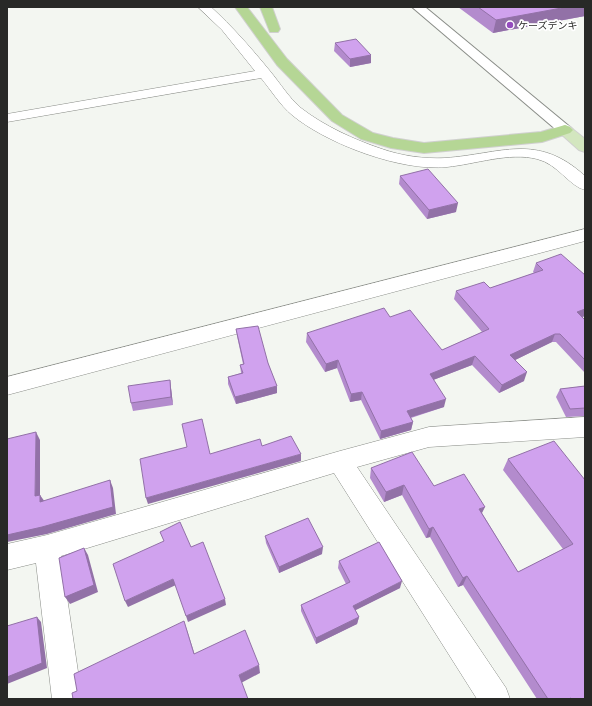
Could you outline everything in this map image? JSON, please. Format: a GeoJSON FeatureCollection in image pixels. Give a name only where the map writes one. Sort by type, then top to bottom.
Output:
{"type":"FeatureCollection","features":[{"type":"Feature","properties":{"kind":"highway"},"geometry":{"type":"LineString","coordinates":[[256,7],[284,41]]}},
{"type":"Feature","properties":{"kind":"highway"},"geometry":{"type":"LineString","coordinates":[[266,7],[274,29]]}},
{"type":"Feature","properties":{"kind":"highway"},"geometry":{"type":"LineString","coordinates":[[235,9],[260,32],[282,62],[337,118],[367,136],[391,143],[424,148],[462,146],[542,137],[565,130]]}},
{"type":"Feature","properties":{"kind":"highway"},"geometry":{"type":"LineString","coordinates":[[320,80],[355,117],[379,131],[416,140],[501,136],[532,129],[565,130]]}},
{"type":"Feature","properties":{"kind":"main road"},"geometry":{"type":"LineString","coordinates":[[565,130],[585,127]]}},
{"type":"Feature","properties":{"kind":"main road"},"geometry":{"type":"LineString","coordinates":[[565,130],[585,147]]}},
{"type":"Feature","properties":{"kind":"street"},"geometry":{"type":"LineString","coordinates":[[204,7],[226,27],[297,112],[354,144],[377,153],[404,160],[432,163],[532,154],[553,159],[562,164],[585,185]]}},
{"type":"Feature","properties":{"kind":"street"},"geometry":{"type":"LineString","coordinates":[[418,7],[565,130]]}},
{"type":"Feature","properties":{"kind":"street"},"geometry":{"type":"LineString","coordinates":[[7,118],[265,73]]}},
{"type":"Feature","properties":{"kind":"street"},"geometry":{"type":"LineString","coordinates":[[7,386],[585,235]]}},
{"type":"Feature","properties":{"kind":"street"},"geometry":{"type":"LineString","coordinates":[[7,557],[47,548],[340,462],[429,438],[585,427]]}},
{"type":"Feature","properties":{"kind":"street"},"geometry":{"type":"LineString","coordinates":[[340,462],[495,699]]}},
{"type":"Feature","properties":{"kind":"street"},"geometry":{"type":"LineString","coordinates":[[47,548],[67,699]]}},
{"type":"Feature","properties":{"kind":"building"},"geometry":{"type":"Polygon","coordinates":[[[478,7],[567,7],[496,20],[478,7]]]}},
{"type":"Feature","properties":{"kind":"building"},"geometry":{"type":"Polygon","coordinates":[[[356,39],[371,55],[350,59],[335,43],[356,39]]]}},
{"type":"Feature","properties":{"kind":"building"},"geometry":{"type":"Polygon","coordinates":[[[428,169],[458,203],[429,210],[400,176],[428,169]]]}},
{"type":"Feature","properties":{"kind":"building"},"geometry":{"type":"Polygon","coordinates":[[[561,254],[585,275],[585,309],[577,312],[585,320],[585,360],[560,334],[555,334],[510,355],[527,372],[502,385],[475,356],[430,374],[446,399],[407,411],[413,422],[381,431],[362,392],[351,394],[338,360],[326,364],[307,333],[384,308],[390,317],[410,310],[442,350],[489,329],[456,291],[484,282],[490,288],[543,270],[536,263],[561,254]]]}},
{"type":"Feature","properties":{"kind":"building"},"geometry":{"type":"Polygon","coordinates":[[[258,326],[268,363],[277,386],[235,397],[228,377],[243,373],[240,365],[244,364],[236,329],[258,326]]]}},
{"type":"Feature","properties":{"kind":"building"},"geometry":{"type":"Polygon","coordinates":[[[170,380],[171,397],[131,403],[128,386],[170,380]]]}},
{"type":"Feature","properties":{"kind":"building"},"geometry":{"type":"Polygon","coordinates":[[[585,386],[585,408],[570,409],[560,389],[585,386]]]}},
{"type":"Feature","properties":{"kind":"building"},"geometry":{"type":"Polygon","coordinates":[[[202,419],[210,454],[260,439],[262,446],[291,436],[301,454],[146,498],[140,459],[187,447],[182,424],[202,419]]]}},
{"type":"Feature","properties":{"kind":"building"},"geometry":{"type":"Polygon","coordinates":[[[36,432],[35,496],[40,495],[40,502],[110,480],[113,507],[42,527],[7,535],[7,439],[36,432]]]}},
{"type":"Feature","properties":{"kind":"building"},"geometry":{"type":"Polygon","coordinates":[[[554,441],[585,480],[585,699],[548,699],[467,576],[463,578],[433,527],[429,529],[404,485],[386,492],[371,468],[412,452],[434,486],[464,474],[485,507],[479,509],[518,572],[573,544],[508,459],[554,441]]]}},
{"type":"Feature","properties":{"kind":"building"},"geometry":{"type":"Polygon","coordinates":[[[308,518],[323,547],[279,567],[265,536],[308,518]]]}},
{"type":"Feature","properties":{"kind":"building"},"geometry":{"type":"Polygon","coordinates":[[[180,522],[191,547],[203,542],[225,599],[186,616],[173,579],[125,601],[113,564],[164,541],[160,532],[180,522]]]}},
{"type":"Feature","properties":{"kind":"building"},"geometry":{"type":"Polygon","coordinates":[[[379,542],[402,581],[353,606],[359,617],[316,638],[301,605],[350,582],[339,561],[379,542]]]}},
{"type":"Feature","properties":{"kind":"building"},"geometry":{"type":"Polygon","coordinates":[[[84,548],[94,585],[65,597],[59,558],[84,548]]]}},
{"type":"Feature","properties":{"kind":"building"},"geometry":{"type":"Polygon","coordinates":[[[37,617],[42,663],[7,677],[7,626],[37,617]]]}},
{"type":"Feature","properties":{"kind":"building"},"geometry":{"type":"Polygon","coordinates":[[[184,621],[194,654],[245,630],[259,665],[239,675],[248,699],[73,699],[72,693],[77,691],[74,674],[184,621]]]}},
{"type":"Feature","properties":{"kind":"place","name":"ケーズデンキ"},"geometry":{"type":"Point","coordinates":[510,25]}}]}
